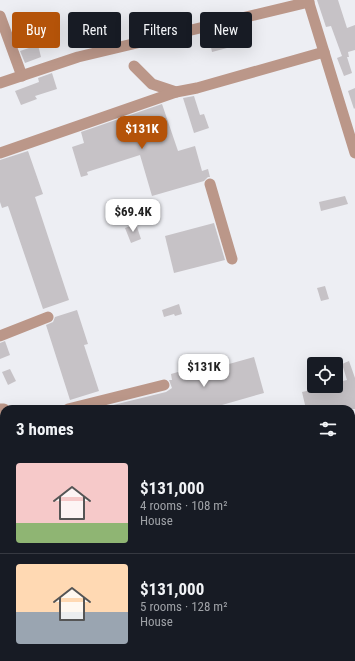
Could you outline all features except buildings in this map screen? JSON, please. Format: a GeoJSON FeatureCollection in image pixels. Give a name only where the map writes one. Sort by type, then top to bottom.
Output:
{"type":"FeatureCollection","features":[{"type":"Feature","properties":{"kind":"street"},"geometry":{"type":"LineString","coordinates":[[0,83],[78,57],[308,1],[355,153]]}},
{"type":"Feature","properties":{"kind":"street"},"geometry":{"type":"LineString","coordinates":[[0,16],[22,76]]}},
{"type":"Feature","properties":{"kind":"street"},"geometry":{"type":"LineString","coordinates":[[0,153],[176,92],[197,88],[324,52]]}},
{"type":"Feature","properties":{"kind":"street"},"geometry":{"type":"LineString","coordinates":[[134,66],[152,84],[176,92]]}},
{"type":"Feature","properties":{"kind":"street"},"geometry":{"type":"LineString","coordinates":[[210,184],[232,259]]}},
{"type":"Feature","properties":{"kind":"street"},"geometry":{"type":"LineString","coordinates":[[0,336],[48,317]]}},
{"type":"Feature","properties":{"kind":"street"},"geometry":{"type":"LineString","coordinates":[[84,405],[164,385]]}}]}
